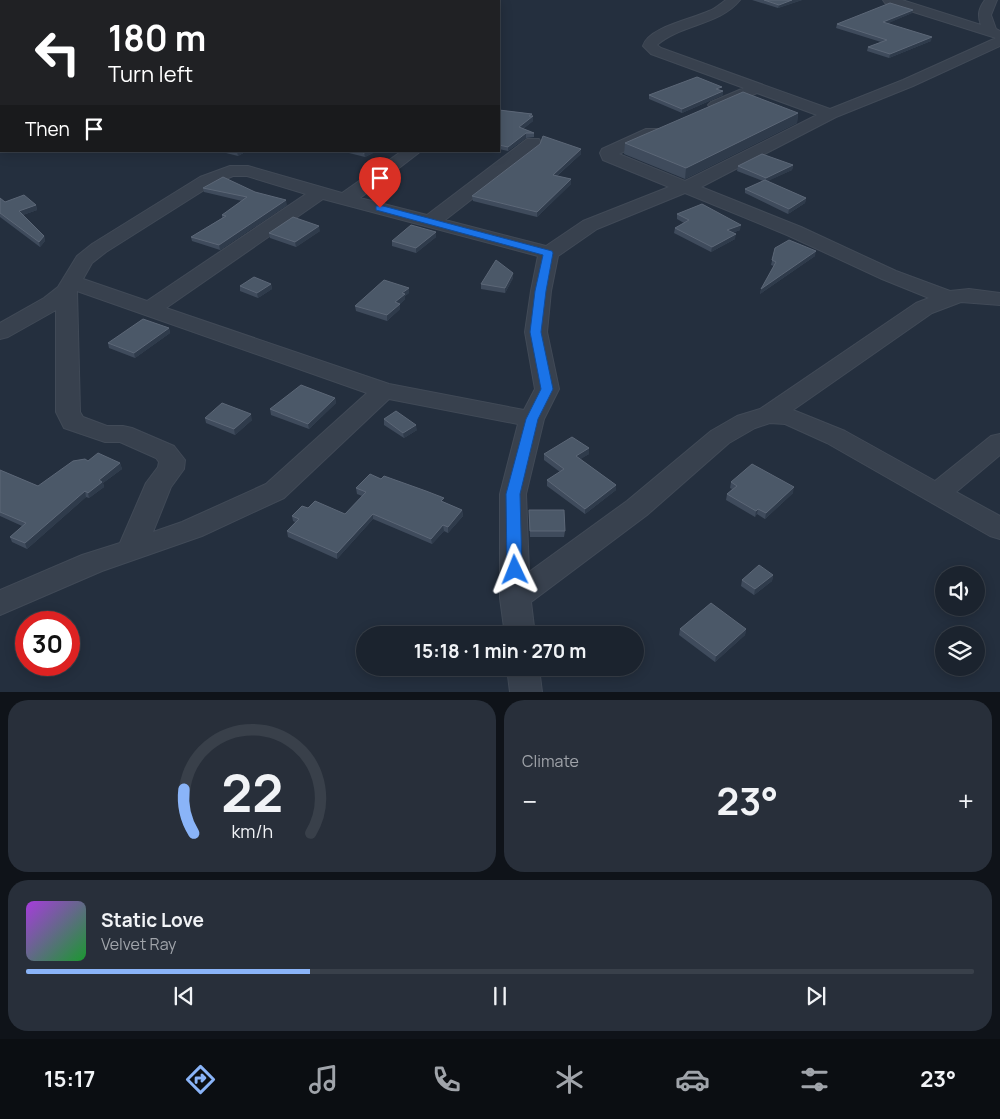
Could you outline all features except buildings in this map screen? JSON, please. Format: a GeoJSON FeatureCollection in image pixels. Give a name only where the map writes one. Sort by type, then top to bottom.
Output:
{"type":"FeatureCollection","features":[{"type":"Feature","properties":{"kind":"street"},"geometry":{"type":"LineString","coordinates":[[734,0],[714,14],[667,32],[651,42],[650,46],[656,51],[830,114]]}},
{"type":"Feature","properties":{"kind":"street"},"geometry":{"type":"LineString","coordinates":[[889,0],[997,36]]}},
{"type":"Feature","properties":{"kind":"street"},"geometry":{"type":"LineString","coordinates":[[991,0],[984,9],[984,20],[997,36]]}},
{"type":"Feature","properties":{"kind":"street"},"geometry":{"type":"LineString","coordinates":[[519,626],[515,598],[513,494],[532,419],[547,389],[536,332],[540,291],[548,253],[590,225],[683,186],[790,136],[830,114],[908,83],[997,36]]}},
{"type":"Feature","properties":{"kind":"street"},"geometry":{"type":"LineString","coordinates":[[705,109],[756,88]]}},
{"type":"Feature","properties":{"kind":"street"},"geometry":{"type":"LineString","coordinates":[[671,124],[608,153],[609,156],[794,231],[889,275],[946,297]]}},
{"type":"Feature","properties":{"kind":"street"},"geometry":{"type":"LineString","coordinates":[[432,222],[533,143]]}},
{"type":"Feature","properties":{"kind":"street"},"geometry":{"type":"LineString","coordinates":[[345,200],[412,152]]}},
{"type":"Feature","properties":{"kind":"street"},"geometry":{"type":"LineString","coordinates":[[0,332],[52,303],[68,286],[84,260],[99,248],[206,181],[230,171],[248,171],[345,200],[548,253]]}},
{"type":"Feature","properties":{"kind":"street"},"geometry":{"type":"LineString","coordinates":[[150,309],[320,193]]}},
{"type":"Feature","properties":{"kind":"street"},"geometry":{"type":"LineString","coordinates":[[68,286],[150,309],[384,391],[532,419]]}},
{"type":"Feature","properties":{"kind":"street"},"geometry":{"type":"LineString","coordinates":[[68,286],[68,412],[73,422],[105,434],[123,434],[164,452],[172,460],[172,469],[159,484],[131,550]]}},
{"type":"Feature","properties":{"kind":"street"},"geometry":{"type":"LineString","coordinates":[[515,598],[637,508],[720,438],[746,422],[769,415],[916,313],[946,297],[968,294],[1000,299]]}},
{"type":"Feature","properties":{"kind":"street"},"geometry":{"type":"LineString","coordinates":[[0,603],[53,579],[192,530],[275,491],[384,391]]}},
{"type":"Feature","properties":{"kind":"street"},"geometry":{"type":"LineString","coordinates":[[769,415],[789,417],[836,437],[1000,529]]}},
{"type":"Feature","properties":{"kind":"street"},"geometry":{"type":"LineString","coordinates":[[936,494],[1000,442]]}},
{"type":"Feature","properties":{"kind":"street"},"geometry":{"type":"LineString","coordinates":[[524,676],[526,692]]}},
{"type":"Feature","properties":{"kind":"route"},"geometry":{"type":"LineString","coordinates":[[380,208],[548,253],[540,291],[536,332],[547,389],[532,419],[513,494],[515,570]]}}]}
